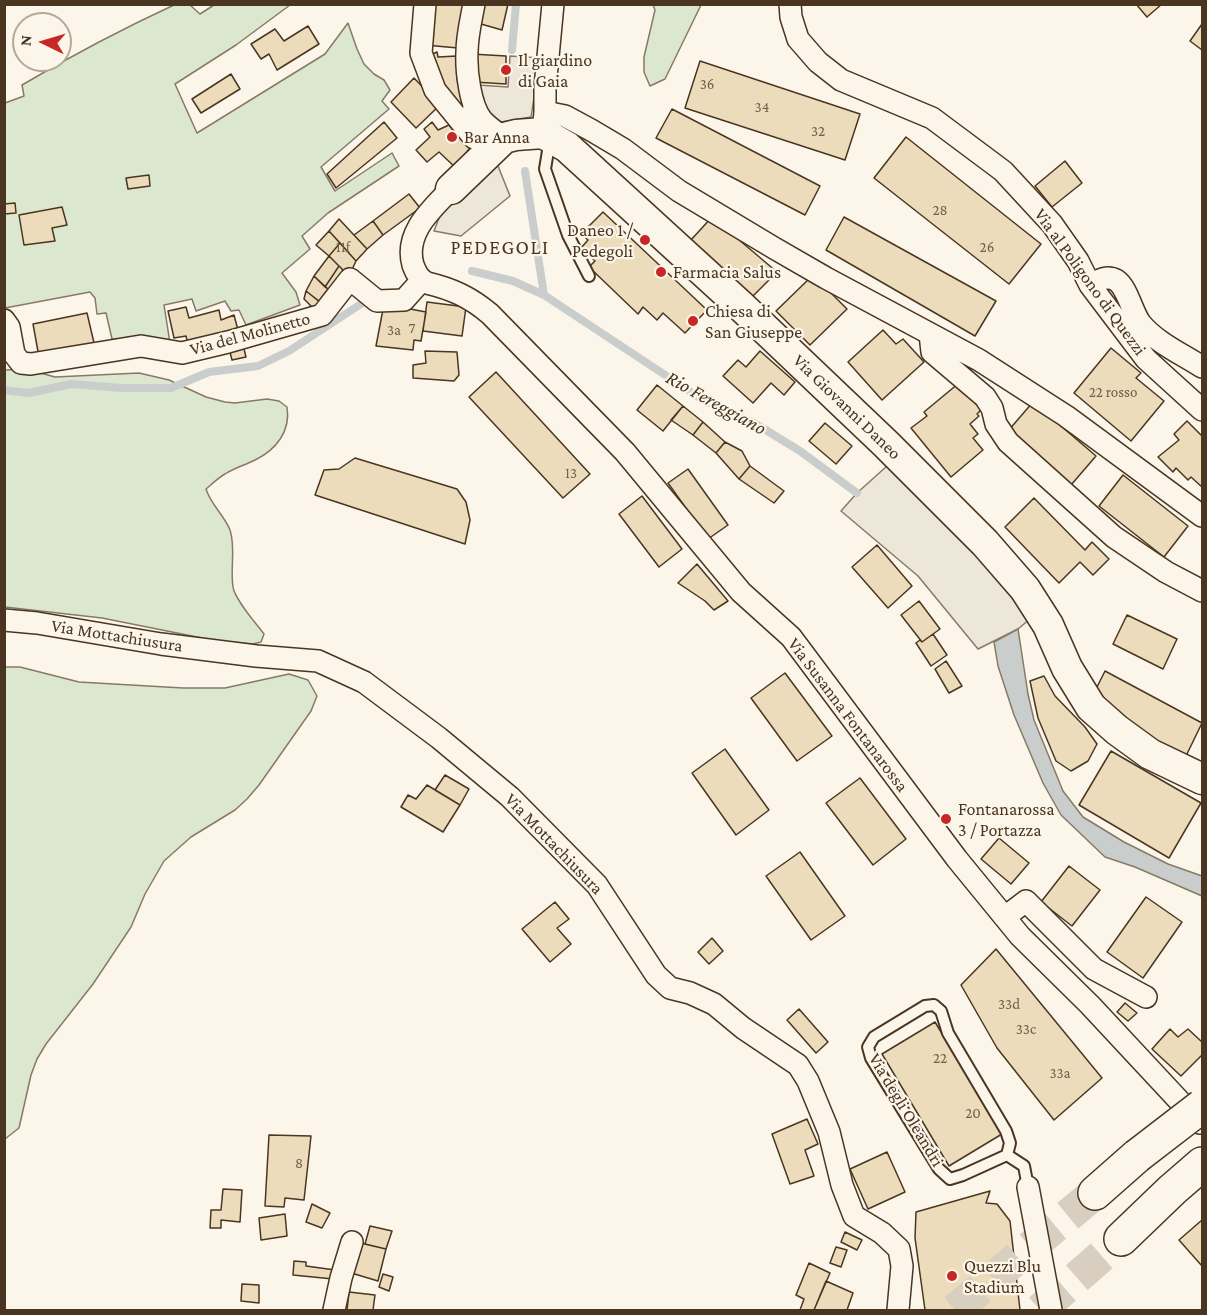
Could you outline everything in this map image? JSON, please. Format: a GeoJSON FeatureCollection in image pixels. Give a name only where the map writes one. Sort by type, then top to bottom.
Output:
{"type":"FeatureCollection","features":[{"type":"Feature","properties":{"kind":"highway"},"geometry":{"type":"LineString","coordinates":[[1095,1193],[1137,1156],[1203,1106]]}},
{"type":"Feature","properties":{"kind":"highway"},"geometry":{"type":"LineString","coordinates":[[1121,1239],[1203,1164]]}},
{"type":"Feature","properties":{"kind":"street"},"geometry":{"type":"LineString","coordinates":[[425,4],[421,52],[435,90],[474,138],[477,135],[473,115],[474,106]]}},
{"type":"Feature","properties":{"kind":"street"},"geometry":{"type":"LineString","coordinates":[[474,4],[466,51],[470,92],[474,106],[482,120],[504,138]]}},
{"type":"Feature","properties":{"kind":"street"},"geometry":{"type":"LineString","coordinates":[[546,127],[545,88],[553,4]]}},
{"type":"Feature","properties":{"kind":"street","name":"Via al Poligono di Quezzi"},"geometry":{"type":"LineString","coordinates":[[790,4],[791,17],[798,39],[818,62],[841,80],[932,118],[1003,171],[1052,224],[1078,261],[1090,285],[1146,359],[1203,410]]}},
{"type":"Feature","properties":{"kind":"street"},"geometry":{"type":"LineString","coordinates":[[422,280],[418,276],[411,256],[413,240],[421,222],[451,189],[504,138],[546,127],[565,116],[623,149],[679,191],[774,248],[979,360],[1066,416],[1203,516]]}},
{"type":"Feature","properties":{"kind":"street","name":"Via Giovanni Daneo"},"geometry":{"type":"LineString","coordinates":[[546,127],[741,306],[886,444],[985,543],[1025,590],[1048,625],[1067,668],[1092,707],[1117,730],[1150,754],[1203,779]]}},
{"type":"Feature","properties":{"kind":"street"},"geometry":{"type":"LineString","coordinates":[[1090,285],[1105,277],[1114,279],[1120,285],[1140,323],[1157,339],[1203,367]]}},
{"type":"Feature","properties":{"kind":"street","name":"Via del Molinetto"},"geometry":{"type":"LineString","coordinates":[[4,320],[9,327],[14,354],[21,363],[31,364],[141,346],[182,353],[322,315],[350,279],[378,301],[404,300],[422,280]]}},
{"type":"Feature","properties":{"kind":"street","name":"Via Susanna Fontanarossa"},"geometry":{"type":"LineString","coordinates":[[422,280],[462,294],[476,302],[625,452],[741,592],[791,637],[957,859],[1020,936],[1090,1005],[1203,1125]]}},
{"type":"Feature","properties":{"kind":"street"},"geometry":{"type":"LineString","coordinates":[[930,334],[932,352],[985,397],[992,408],[996,424],[1008,442],[1114,537],[1166,572],[1203,591]]}},
{"type":"Feature","properties":{"kind":"street","name":"Via Mottachiusura"},"geometry":{"type":"LineString","coordinates":[[4,620],[38,622],[161,644],[318,661],[364,682],[439,738],[510,797],[597,885],[656,975],[670,988],[690,993],[714,1004],[743,1028],[798,1065],[808,1081],[829,1132],[842,1185],[854,1216],[882,1233],[899,1249],[902,1266],[898,1311]]}},
{"type":"Feature","properties":{"kind":"street"},"geometry":{"type":"LineString","coordinates":[[1005,917],[1026,901],[1094,969],[1146,997]]}},
{"type":"Feature","properties":{"kind":"street"},"geometry":{"type":"LineString","coordinates":[[1028,1187],[1051,1311]]}},
{"type":"Feature","properties":{"kind":"street"},"geometry":{"type":"LineString","coordinates":[[334,1311],[340,1278],[352,1242]]}},
{"type":"Feature","properties":{"kind":"lane"},"geometry":{"type":"LineString","coordinates":[[546,127],[545,169],[568,235],[589,276]]}},
{"type":"Feature","properties":{"kind":"lane","name":"Via degli Oleandri"},"geometry":{"type":"LineString","coordinates":[[934,1005],[941,1011],[948,1033],[1006,1131],[1010,1143],[1007,1155],[950,1179],[939,1169],[871,1058],[868,1047],[874,1037],[925,1006],[934,1005]]}},
{"type":"Feature","properties":{"kind":"lane"},"geometry":{"type":"LineString","coordinates":[[1007,1155],[1024,1167],[1028,1187]]}},
{"type":"Feature","properties":{"kind":"green space"},"geometry":{"type":"Polygon","coordinates":[[[174,5],[190,5],[200,14],[214,5],[290,5],[236,45],[175,84],[197,133],[325,54],[348,23],[364,64],[384,80],[390,90],[382,101],[389,109],[321,167],[335,191],[392,153],[399,166],[328,213],[302,236],[310,249],[282,273],[296,292],[300,305],[246,325],[239,310],[231,311],[225,301],[196,311],[192,299],[164,305],[170,343],[112,339],[106,313],[97,314],[95,298],[90,292],[5,308],[5,103],[24,96],[22,85],[44,72],[72,72],[72,56],[174,5]]]}},
{"type":"Feature","properties":{"kind":"green space"},"geometry":{"type":"Polygon","coordinates":[[[653,5],[701,5],[665,79],[650,86],[644,72],[644,57],[655,10],[653,5]]]}},
{"type":"Feature","properties":{"kind":"green space"},"geometry":{"type":"Polygon","coordinates":[[[26,369],[55,377],[139,373],[169,380],[206,397],[225,402],[267,399],[279,401],[287,407],[287,424],[275,445],[263,456],[232,470],[206,489],[230,530],[233,544],[233,587],[242,605],[264,634],[261,642],[253,644],[217,641],[102,618],[5,607],[5,370],[26,369]]]}},
{"type":"Feature","properties":{"kind":"green space"},"geometry":{"type":"Polygon","coordinates":[[[5,667],[20,667],[79,682],[183,688],[225,688],[289,674],[308,680],[317,696],[311,711],[247,799],[235,810],[191,837],[164,861],[145,894],[131,927],[93,984],[37,1059],[19,1128],[5,1139],[5,667]]]}},
{"type":"Feature","properties":{"kind":"shaded area"},"geometry":{"type":"Polygon","coordinates":[[[510,56],[540,58],[531,117],[501,122],[488,111],[478,85],[508,87],[510,56]]]}},
{"type":"Feature","properties":{"kind":"shaded area"},"geometry":{"type":"Polygon","coordinates":[[[496,161],[510,196],[461,236],[434,231],[441,213],[496,161]]]}},
{"type":"Feature","properties":{"kind":"shaded area"},"geometry":{"type":"Polygon","coordinates":[[[887,466],[918,493],[959,535],[1030,619],[1018,629],[978,649],[918,576],[841,511],[887,466]]]}},
{"type":"Feature","properties":{"kind":"shaded area"},"geometry":{"type":"Polygon","coordinates":[[[1018,629],[1034,720],[1063,791],[1083,817],[1124,842],[1168,864],[1202,876],[1202,896],[1135,867],[1105,857],[1061,815],[1043,783],[1014,715],[998,666],[994,642],[1018,629]]]}},
{"type":"Feature","properties":{"kind":"building"},"geometry":{"type":"Polygon","coordinates":[[[430,4],[467,4],[458,48],[425,45],[430,4]]]}},
{"type":"Feature","properties":{"kind":"building"},"geometry":{"type":"Polygon","coordinates":[[[479,4],[508,4],[502,30],[474,22],[479,4]]]}},
{"type":"Feature","properties":{"kind":"building"},"geometry":{"type":"Polygon","coordinates":[[[1136,4],[1162,4],[1147,17],[1136,4]]]}},
{"type":"Feature","properties":{"kind":"building"},"geometry":{"type":"Polygon","coordinates":[[[1202,24],[1202,50],[1190,41],[1202,24]]]}},
{"type":"Feature","properties":{"kind":"building"},"geometry":{"type":"Polygon","coordinates":[[[308,26],[319,44],[277,70],[269,54],[261,59],[251,44],[275,29],[284,41],[308,26]]]}},
{"type":"Feature","properties":{"kind":"building"},"geometry":{"type":"Polygon","coordinates":[[[437,52],[438,57],[457,56],[457,78],[466,121],[437,84],[428,56],[437,52]]]}},
{"type":"Feature","properties":{"kind":"building"},"geometry":{"type":"Polygon","coordinates":[[[471,54],[506,56],[506,84],[474,82],[471,54]]]}},
{"type":"Feature","properties":{"kind":"building"},"geometry":{"type":"Polygon","coordinates":[[[700,61],[860,114],[845,160],[685,108],[700,61]]]}},
{"type":"Feature","properties":{"kind":"building"},"geometry":{"type":"Polygon","coordinates":[[[231,74],[240,89],[201,113],[192,99],[231,74]]]}},
{"type":"Feature","properties":{"kind":"building"},"geometry":{"type":"Polygon","coordinates":[[[414,78],[440,105],[416,128],[391,102],[414,78]]]}},
{"type":"Feature","properties":{"kind":"building"},"geometry":{"type":"Polygon","coordinates":[[[672,109],[820,186],[805,215],[656,138],[672,109]]]}},
{"type":"Feature","properties":{"kind":"building"},"geometry":{"type":"Polygon","coordinates":[[[384,122],[397,138],[336,188],[327,174],[384,122]]]}},
{"type":"Feature","properties":{"kind":"building"},"geometry":{"type":"Polygon","coordinates":[[[432,122],[438,130],[449,125],[457,135],[462,131],[471,146],[456,168],[439,152],[427,162],[416,150],[430,137],[424,129],[432,122]]]}},
{"type":"Feature","properties":{"kind":"building"},"geometry":{"type":"Polygon","coordinates":[[[906,137],[1041,244],[1009,284],[874,178],[906,137]]]}},
{"type":"Feature","properties":{"kind":"building"},"geometry":{"type":"Polygon","coordinates":[[[1065,161],[1082,183],[1052,207],[1035,186],[1065,161]]]}},
{"type":"Feature","properties":{"kind":"building"},"geometry":{"type":"Polygon","coordinates":[[[149,175],[150,186],[128,189],[126,178],[149,175]]]}},
{"type":"Feature","properties":{"kind":"building"},"geometry":{"type":"Polygon","coordinates":[[[409,194],[420,208],[383,235],[373,221],[409,194]]]}},
{"type":"Feature","properties":{"kind":"building"},"geometry":{"type":"Polygon","coordinates":[[[15,203],[16,213],[4,214],[4,204],[15,203]]]}},
{"type":"Feature","properties":{"kind":"building"},"geometry":{"type":"Polygon","coordinates":[[[62,207],[67,225],[52,228],[55,241],[24,245],[19,215],[62,207]]]}},
{"type":"Feature","properties":{"kind":"building"},"geometry":{"type":"Polygon","coordinates":[[[603,212],[707,310],[685,333],[663,313],[657,320],[643,307],[638,314],[589,267],[595,261],[581,248],[588,240],[581,234],[603,212]]]}},
{"type":"Feature","properties":{"kind":"building"},"geometry":{"type":"Polygon","coordinates":[[[712,217],[777,272],[752,297],[690,241],[712,217]]]}},
{"type":"Feature","properties":{"kind":"building"},"geometry":{"type":"Polygon","coordinates":[[[844,217],[996,301],[975,336],[826,250],[844,217]]]}},
{"type":"Feature","properties":{"kind":"building"},"geometry":{"type":"Polygon","coordinates":[[[339,219],[367,249],[356,261],[329,231],[339,219]]]}},
{"type":"Feature","properties":{"kind":"building"},"geometry":{"type":"Polygon","coordinates":[[[373,221],[383,235],[367,249],[354,235],[373,221]]]}},
{"type":"Feature","properties":{"kind":"building"},"geometry":{"type":"Polygon","coordinates":[[[329,231],[340,243],[329,256],[316,245],[329,231]]]}},
{"type":"Feature","properties":{"kind":"building"},"geometry":{"type":"Polygon","coordinates":[[[340,243],[356,261],[349,276],[329,256],[340,243]]]}},
{"type":"Feature","properties":{"kind":"building"},"geometry":{"type":"Polygon","coordinates":[[[329,256],[339,266],[325,287],[314,276],[329,256]]]}},
{"type":"Feature","properties":{"kind":"building"},"geometry":{"type":"Polygon","coordinates":[[[339,266],[349,276],[335,294],[325,287],[339,266]]]}},
{"type":"Feature","properties":{"kind":"building"},"geometry":{"type":"Polygon","coordinates":[[[813,275],[847,309],[810,345],[776,311],[813,275]]]}},
{"type":"Feature","properties":{"kind":"building"},"geometry":{"type":"Polygon","coordinates":[[[314,276],[328,289],[319,301],[306,291],[314,276]]]}},
{"type":"Feature","properties":{"kind":"building"},"geometry":{"type":"Polygon","coordinates":[[[306,291],[326,307],[318,313],[304,299],[306,291]]]}},
{"type":"Feature","properties":{"kind":"building"},"geometry":{"type":"Polygon","coordinates":[[[427,302],[466,307],[462,336],[423,331],[427,302]]]}},
{"type":"Feature","properties":{"kind":"building"},"geometry":{"type":"Polygon","coordinates":[[[384,304],[426,312],[421,341],[414,340],[413,350],[376,346],[384,304]]]}},
{"type":"Feature","properties":{"kind":"building"},"geometry":{"type":"Polygon","coordinates":[[[186,307],[189,318],[219,310],[221,320],[234,315],[238,330],[189,348],[186,336],[174,338],[168,311],[186,307]]]}},
{"type":"Feature","properties":{"kind":"building"},"geometry":{"type":"Polygon","coordinates":[[[87,313],[94,343],[39,357],[33,324],[87,313]]]}},
{"type":"Feature","properties":{"kind":"building"},"geometry":{"type":"Polygon","coordinates":[[[883,330],[896,344],[903,339],[924,362],[882,400],[848,362],[883,330]]]}},
{"type":"Feature","properties":{"kind":"building"},"geometry":{"type":"Polygon","coordinates":[[[243,345],[246,357],[232,360],[229,348],[243,345]]]}},
{"type":"Feature","properties":{"kind":"building"},"geometry":{"type":"Polygon","coordinates":[[[1111,348],[1141,373],[1136,378],[1164,401],[1131,441],[1074,393],[1111,348]]]}},
{"type":"Feature","properties":{"kind":"building"},"geometry":{"type":"Polygon","coordinates":[[[425,351],[457,352],[459,375],[454,381],[413,378],[413,365],[426,363],[425,351]]]}},
{"type":"Feature","properties":{"kind":"building"},"geometry":{"type":"Polygon","coordinates":[[[760,351],[795,382],[784,395],[771,383],[753,403],[723,376],[738,360],[746,367],[760,351]]]}},
{"type":"Feature","properties":{"kind":"building"},"geometry":{"type":"Polygon","coordinates":[[[496,372],[590,474],[563,498],[469,397],[496,372]]]}},
{"type":"Feature","properties":{"kind":"building"},"geometry":{"type":"Polygon","coordinates":[[[959,383],[981,410],[977,414],[979,416],[970,424],[978,434],[973,438],[983,450],[951,477],[911,428],[927,416],[924,412],[959,383]]]}},
{"type":"Feature","properties":{"kind":"building"},"geometry":{"type":"Polygon","coordinates":[[[657,385],[683,406],[663,431],[637,410],[657,385]]]}},
{"type":"Feature","properties":{"kind":"building"},"geometry":{"type":"Polygon","coordinates":[[[1033,402],[1096,456],[1071,485],[1008,431],[1033,402]]]}},
{"type":"Feature","properties":{"kind":"building"},"geometry":{"type":"Polygon","coordinates":[[[683,406],[703,422],[693,435],[671,420],[683,406]]]}},
{"type":"Feature","properties":{"kind":"building"},"geometry":{"type":"Polygon","coordinates":[[[1187,421],[1202,436],[1202,487],[1191,477],[1188,480],[1176,468],[1173,472],[1158,457],[1179,440],[1174,434],[1187,421]]]}},
{"type":"Feature","properties":{"kind":"building"},"geometry":{"type":"Polygon","coordinates":[[[703,422],[725,442],[716,453],[693,435],[703,422]]]}},
{"type":"Feature","properties":{"kind":"building"},"geometry":{"type":"Polygon","coordinates":[[[825,423],[852,446],[836,464],[809,441],[825,423]]]}},
{"type":"Feature","properties":{"kind":"building"},"geometry":{"type":"Polygon","coordinates":[[[725,442],[742,451],[750,466],[739,479],[716,453],[725,442]]]}},
{"type":"Feature","properties":{"kind":"building"},"geometry":{"type":"Polygon","coordinates":[[[355,458],[457,489],[466,502],[470,520],[465,544],[315,495],[324,470],[339,469],[355,458]]]}},
{"type":"Feature","properties":{"kind":"building"},"geometry":{"type":"Polygon","coordinates":[[[750,466],[784,491],[774,503],[739,479],[750,466]]]}},
{"type":"Feature","properties":{"kind":"building"},"geometry":{"type":"Polygon","coordinates":[[[688,469],[728,525],[708,539],[668,483],[688,469]]]}},
{"type":"Feature","properties":{"kind":"building"},"geometry":{"type":"Polygon","coordinates":[[[1123,475],[1188,526],[1164,557],[1099,506],[1123,475]]]}},
{"type":"Feature","properties":{"kind":"building"},"geometry":{"type":"Polygon","coordinates":[[[642,496],[682,549],[659,567],[619,514],[642,496]]]}},
{"type":"Feature","properties":{"kind":"building"},"geometry":{"type":"Polygon","coordinates":[[[1034,498],[1085,550],[1092,542],[1109,559],[1093,575],[1080,562],[1059,583],[1005,527],[1034,498]]]}},
{"type":"Feature","properties":{"kind":"building"},"geometry":{"type":"Polygon","coordinates":[[[877,545],[912,586],[888,608],[852,567],[877,545]]]}},
{"type":"Feature","properties":{"kind":"building"},"geometry":{"type":"Polygon","coordinates":[[[697,564],[728,601],[714,610],[705,601],[678,583],[697,564]]]}},
{"type":"Feature","properties":{"kind":"building"},"geometry":{"type":"Polygon","coordinates":[[[919,601],[940,629],[922,642],[901,615],[919,601]]]}},
{"type":"Feature","properties":{"kind":"building"},"geometry":{"type":"Polygon","coordinates":[[[1127,615],[1177,639],[1163,669],[1113,644],[1127,615]]]}},
{"type":"Feature","properties":{"kind":"building"},"geometry":{"type":"Polygon","coordinates":[[[933,634],[947,655],[931,666],[916,643],[920,640],[922,642],[933,634]]]}},
{"type":"Feature","properties":{"kind":"building"},"geometry":{"type":"Polygon","coordinates":[[[946,661],[962,686],[949,693],[935,669],[946,661]]]}},
{"type":"Feature","properties":{"kind":"building"},"geometry":{"type":"Polygon","coordinates":[[[1105,671],[1202,723],[1185,758],[1142,736],[1108,708],[1096,689],[1105,671]]]}},
{"type":"Feature","properties":{"kind":"building"},"geometry":{"type":"Polygon","coordinates":[[[785,673],[832,736],[797,761],[751,698],[785,673]]]}},
{"type":"Feature","properties":{"kind":"building"},"geometry":{"type":"Polygon","coordinates":[[[1044,676],[1055,696],[1085,727],[1097,744],[1088,761],[1071,771],[1056,761],[1038,718],[1030,681],[1044,676]]]}},
{"type":"Feature","properties":{"kind":"building"},"geometry":{"type":"Polygon","coordinates":[[[725,749],[769,810],[736,835],[692,773],[725,749]]]}},
{"type":"Feature","properties":{"kind":"building"},"geometry":{"type":"Polygon","coordinates":[[[1111,751],[1201,803],[1169,858],[1079,805],[1111,751]]]}},
{"type":"Feature","properties":{"kind":"building"},"geometry":{"type":"Polygon","coordinates":[[[445,775],[469,789],[460,805],[435,790],[445,775]]]}},
{"type":"Feature","properties":{"kind":"building"},"geometry":{"type":"Polygon","coordinates":[[[860,778],[906,839],[873,865],[826,803],[860,778]]]}},
{"type":"Feature","properties":{"kind":"building"},"geometry":{"type":"Polygon","coordinates":[[[427,785],[460,805],[443,832],[401,807],[408,795],[416,799],[427,785]]]}},
{"type":"Feature","properties":{"kind":"building"},"geometry":{"type":"Polygon","coordinates":[[[999,838],[1029,863],[1011,884],[981,859],[999,838]]]}},
{"type":"Feature","properties":{"kind":"building"},"geometry":{"type":"Polygon","coordinates":[[[800,852],[845,916],[811,940],[766,876],[800,852]]]}},
{"type":"Feature","properties":{"kind":"building"},"geometry":{"type":"Polygon","coordinates":[[[1069,866],[1100,890],[1072,926],[1041,902],[1069,866]]]}},
{"type":"Feature","properties":{"kind":"building"},"geometry":{"type":"Polygon","coordinates":[[[1146,897],[1182,922],[1143,978],[1107,952],[1146,897]]]}},
{"type":"Feature","properties":{"kind":"building"},"geometry":{"type":"Polygon","coordinates":[[[555,902],[569,919],[557,928],[571,944],[550,962],[522,929],[555,902]]]}},
{"type":"Feature","properties":{"kind":"building"},"geometry":{"type":"Polygon","coordinates":[[[712,938],[723,951],[709,964],[698,952],[712,938]]]}},
{"type":"Feature","properties":{"kind":"building"},"geometry":{"type":"Polygon","coordinates":[[[996,949],[1102,1078],[1054,1120],[997,1048],[961,985],[996,949]]]}},
{"type":"Feature","properties":{"kind":"building"},"geometry":{"type":"Polygon","coordinates":[[[1125,1003],[1137,1013],[1128,1021],[1117,1012],[1125,1003]]]}},
{"type":"Feature","properties":{"kind":"building"},"geometry":{"type":"Polygon","coordinates":[[[799,1009],[828,1042],[816,1053],[787,1020],[799,1009]]]}},
{"type":"Feature","properties":{"kind":"building"},"geometry":{"type":"Polygon","coordinates":[[[935,1022],[1002,1134],[949,1166],[882,1054],[935,1022]]]}},
{"type":"Feature","properties":{"kind":"building"},"geometry":{"type":"Polygon","coordinates":[[[1170,1029],[1178,1037],[1188,1029],[1202,1042],[1202,1055],[1181,1076],[1152,1049],[1170,1029]]]}},
{"type":"Feature","properties":{"kind":"building"},"geometry":{"type":"Polygon","coordinates":[[[807,1119],[818,1144],[805,1150],[814,1176],[790,1184],[772,1134],[807,1119]]]}},
{"type":"Feature","properties":{"kind":"building"},"geometry":{"type":"Polygon","coordinates":[[[269,1135],[311,1136],[304,1200],[285,1198],[284,1207],[265,1206],[269,1135]]]}},
{"type":"Feature","properties":{"kind":"building"},"geometry":{"type":"Polygon","coordinates":[[[887,1152],[905,1192],[868,1209],[850,1169],[887,1152]]]}},
{"type":"Feature","properties":{"kind":"building"},"geometry":{"type":"Polygon","coordinates":[[[223,1189],[242,1190],[240,1222],[221,1220],[221,1228],[210,1228],[211,1210],[221,1210],[223,1189]]]}},
{"type":"Feature","properties":{"kind":"building"},"geometry":{"type":"Polygon","coordinates":[[[990,1191],[986,1203],[997,1204],[1010,1221],[1020,1310],[925,1310],[915,1238],[916,1212],[990,1191]]]}},
{"type":"Feature","properties":{"kind":"building"},"geometry":{"type":"Polygon","coordinates":[[[312,1204],[330,1213],[322,1228],[306,1222],[312,1204]]]}},
{"type":"Feature","properties":{"kind":"building"},"geometry":{"type":"Polygon","coordinates":[[[285,1214],[287,1236],[261,1240],[259,1218],[285,1214]]]}},
{"type":"Feature","properties":{"kind":"building"},"geometry":{"type":"Polygon","coordinates":[[[1202,1220],[1202,1266],[1179,1240],[1202,1220]]]}},
{"type":"Feature","properties":{"kind":"building"},"geometry":{"type":"Polygon","coordinates":[[[370,1226],[392,1231],[386,1249],[365,1244],[370,1226]]]}},
{"type":"Feature","properties":{"kind":"building"},"geometry":{"type":"Polygon","coordinates":[[[845,1232],[862,1240],[857,1250],[841,1242],[845,1232]]]}},
{"type":"Feature","properties":{"kind":"building"},"geometry":{"type":"Polygon","coordinates":[[[356,1242],[386,1249],[378,1281],[348,1272],[356,1242]]]}},
{"type":"Feature","properties":{"kind":"building"},"geometry":{"type":"Polygon","coordinates":[[[836,1247],[847,1250],[841,1267],[830,1263],[836,1247]]]}},
{"type":"Feature","properties":{"kind":"building"},"geometry":{"type":"Polygon","coordinates":[[[294,1261],[306,1262],[306,1266],[335,1270],[333,1279],[293,1275],[294,1261]]]}},
{"type":"Feature","properties":{"kind":"building"},"geometry":{"type":"Polygon","coordinates":[[[809,1263],[830,1273],[814,1310],[800,1310],[804,1299],[796,1295],[809,1263]]]}},
{"type":"Feature","properties":{"kind":"building"},"geometry":{"type":"Polygon","coordinates":[[[383,1274],[393,1277],[389,1291],[379,1287],[383,1274]]]}},
{"type":"Feature","properties":{"kind":"building"},"geometry":{"type":"Polygon","coordinates":[[[826,1281],[853,1293],[847,1310],[814,1310],[826,1281]]]}},
{"type":"Feature","properties":{"kind":"building"},"geometry":{"type":"Polygon","coordinates":[[[242,1284],[259,1285],[259,1303],[241,1301],[242,1284]]]}},
{"type":"Feature","properties":{"kind":"building"},"geometry":{"type":"Polygon","coordinates":[[[349,1292],[375,1295],[373,1310],[347,1310],[349,1292]]]}},
{"type":"Feature","properties":{"kind":"waterway"},"geometry":{"type":"LineString","coordinates":[[512,50],[516,4]]}},
{"type":"Feature","properties":{"kind":"waterway"},"geometry":{"type":"LineString","coordinates":[[525,171],[544,295]]}},
{"type":"Feature","properties":{"kind":"waterway","name":"Rio Fereggiano"},"geometry":{"type":"LineString","coordinates":[[472,271],[513,281],[544,295],[703,400],[756,424],[800,451],[857,493]]}},
{"type":"Feature","properties":{"kind":"waterway"},"geometry":{"type":"LineString","coordinates":[[4,390],[29,393],[71,384],[122,388],[171,388],[209,372],[258,366],[289,351],[364,302]]}},
{"type":"Feature","properties":{"kind":"tunnel"},"geometry":{"type":"LineString","coordinates":[[955,1310],[1095,1193]]}},
{"type":"Feature","properties":{"kind":"tunnel"},"geometry":{"type":"LineString","coordinates":[[1040,1310],[1121,1239]]}},
{"type":"Feature","properties":{"kind":"place","name":"Il giardino di Gaia"},"geometry":{"type":"Point","coordinates":[506,70]}},
{"type":"Feature","properties":{"kind":"place","name":"Bar Anna"},"geometry":{"type":"Point","coordinates":[452,137]}},
{"type":"Feature","properties":{"kind":"place","name":"Daneo 1 / Pedegoli"},"geometry":{"type":"Point","coordinates":[645,240]}},
{"type":"Feature","properties":{"kind":"place","name":"Farmacia Salus"},"geometry":{"type":"Point","coordinates":[661,272]}},
{"type":"Feature","properties":{"kind":"place","name":"Chiesa di San Giuseppe"},"geometry":{"type":"Point","coordinates":[693,321]}},
{"type":"Feature","properties":{"kind":"place","name":"Fontanarossa 3 / Portazza"},"geometry":{"type":"Point","coordinates":[946,819]}},
{"type":"Feature","properties":{"kind":"place","name":"Quezzi Blu Stadium"},"geometry":{"type":"Point","coordinates":[952,1276]}},
{"type":"Feature","properties":{"kind":"district","name":"PEDEGOLI"},"geometry":{"type":"Point","coordinates":[500,248]}}]}
